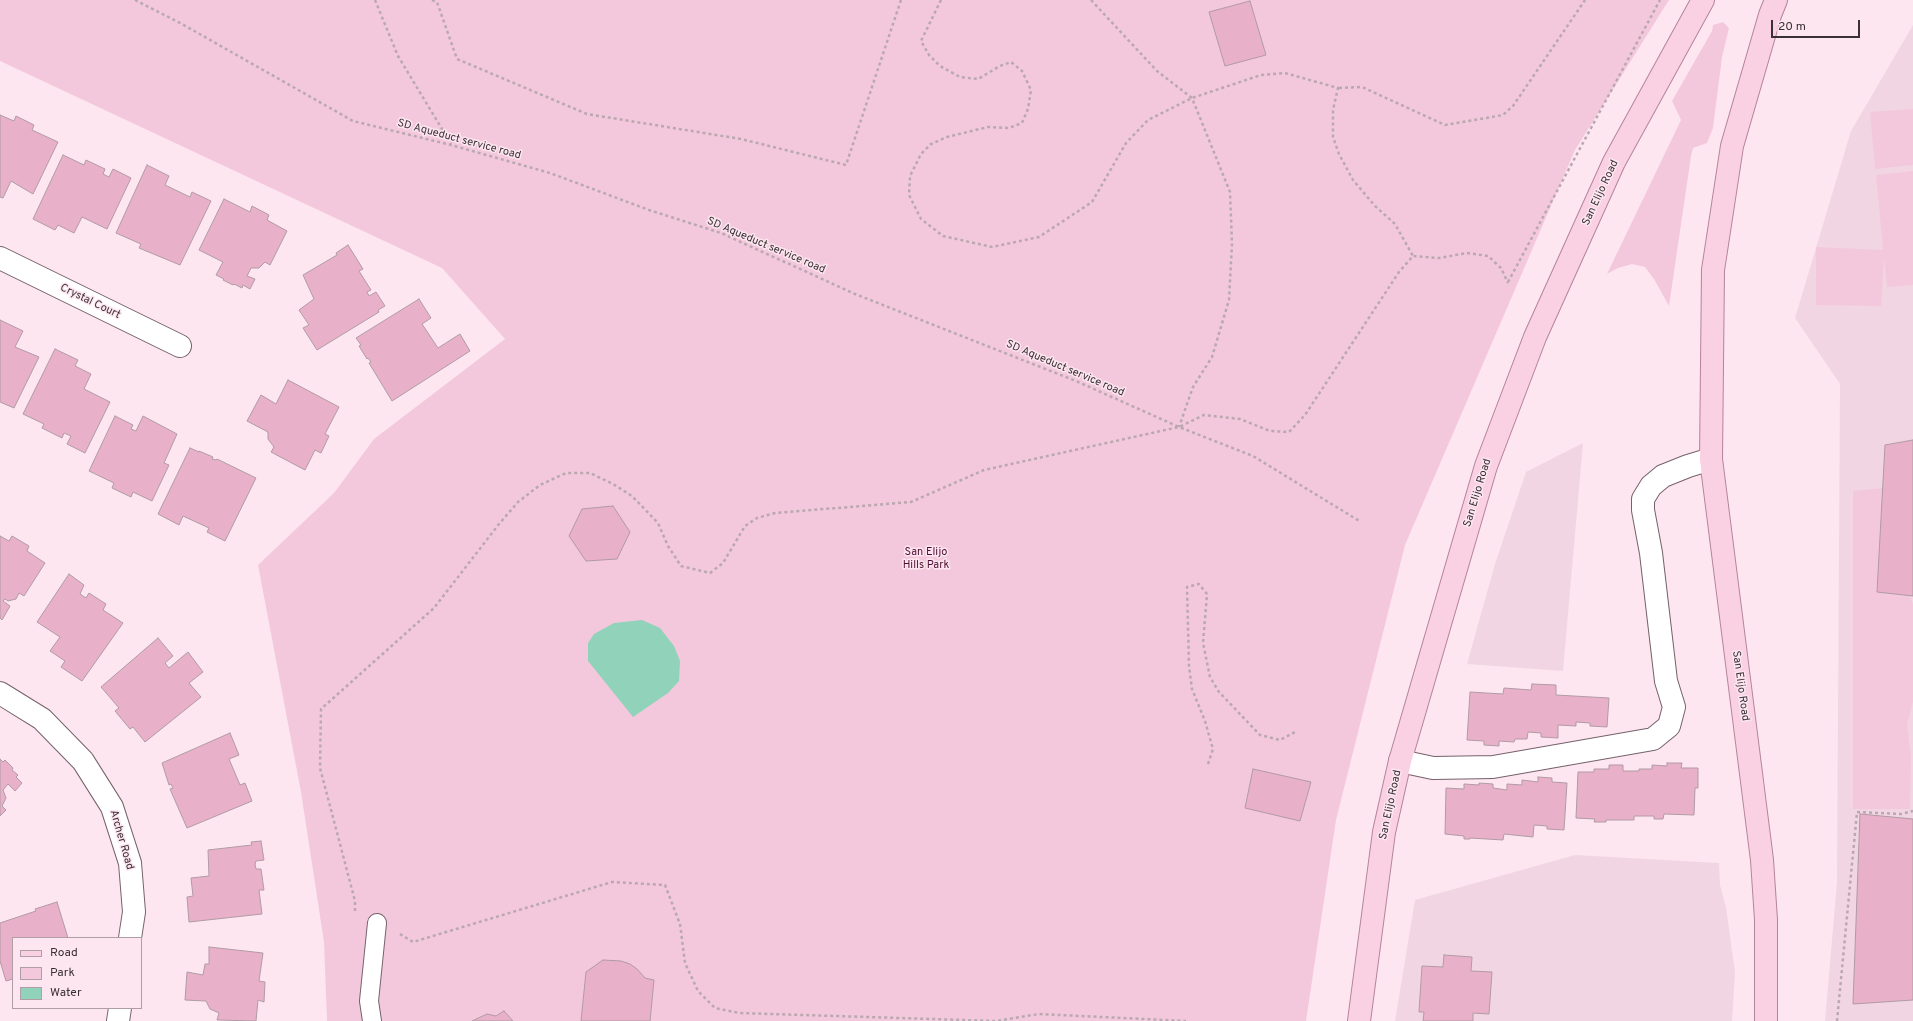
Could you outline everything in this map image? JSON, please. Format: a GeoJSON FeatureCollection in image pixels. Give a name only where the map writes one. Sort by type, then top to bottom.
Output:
{"type":"FeatureCollection","features":[{"type":"Feature","properties":{"kind":"main road","name":"San Elijo Road"},"geometry":{"type":"LineString","coordinates":[[1359,1021],[1384,832],[1400,761],[1486,466],[1535,337],[1614,162],[1703,0]]}},
{"type":"Feature","properties":{"kind":"main road","name":"San Elijo Road"},"geometry":{"type":"LineString","coordinates":[[1766,1021],[1766,920],[1762,860],[1711,459],[1713,270],[1732,146],[1770,15],[1776,0]]}},
{"type":"Feature","properties":{"kind":"street","name":"Crystal Court"},"geometry":{"type":"LineString","coordinates":[[0,258],[180,346]]}},
{"type":"Feature","properties":{"kind":"street"},"geometry":{"type":"LineString","coordinates":[[1400,761],[1433,768],[1493,767],[1653,739],[1669,726],[1674,707],[1666,681],[1651,553],[1643,510],[1644,499],[1651,486],[1663,476],[1711,459]]}},
{"type":"Feature","properties":{"kind":"street","name":"Archer Road"},"geometry":{"type":"LineString","coordinates":[[0,693],[42,719],[83,761],[112,807],[130,863],[134,912],[130,937]]}},
{"type":"Feature","properties":{"kind":"street"},"geometry":{"type":"LineString","coordinates":[[118,1021],[120,1009]]}},
{"type":"Feature","properties":{"kind":"lane"},"geometry":{"type":"LineString","coordinates":[[372,1021],[369,1001],[377,923]]}},
{"type":"Feature","properties":{"kind":"path","name":"SD Aqueduct service road"},"geometry":{"type":"LineString","coordinates":[[135,0],[182,24],[353,121],[451,145],[550,173],[649,210],[721,233],[855,294],[1076,381],[1179,427],[1253,456],[1361,522]]}},
{"type":"Feature","properties":{"kind":"path"},"geometry":{"type":"LineString","coordinates":[[375,0],[398,56],[451,145]]}},
{"type":"Feature","properties":{"kind":"path"},"geometry":{"type":"LineString","coordinates":[[432,0],[437,2],[457,59],[587,114],[741,139],[846,165],[901,0]]}},
{"type":"Feature","properties":{"kind":"path"},"geometry":{"type":"LineString","coordinates":[[941,0],[921,41],[929,55],[940,66],[960,77],[978,79],[1000,66],[1011,62],[1022,71],[1031,90],[1028,109],[1022,123],[1009,128],[988,127],[947,137],[931,144],[921,154],[910,176],[909,195],[921,218],[943,236],[992,247],[1039,237],[1092,202],[1126,144],[1148,120],[1192,98],[1261,75],[1285,73],[1338,88],[1362,87],[1445,125],[1503,115],[1513,106],[1586,0]]}},
{"type":"Feature","properties":{"kind":"path"},"geometry":{"type":"LineString","coordinates":[[1091,0],[1157,71],[1192,98],[1230,192],[1232,244],[1229,300],[1212,357],[1193,387],[1179,427]]}},
{"type":"Feature","properties":{"kind":"path"},"geometry":{"type":"LineString","coordinates":[[1413,256],[1439,258],[1468,253],[1488,256],[1500,268],[1508,283],[1660,0]]}},
{"type":"Feature","properties":{"kind":"path"},"geometry":{"type":"LineString","coordinates":[[1338,88],[1333,110],[1333,136],[1339,154],[1353,180],[1375,206],[1395,224],[1413,256]]}},
{"type":"Feature","properties":{"kind":"path"},"geometry":{"type":"LineString","coordinates":[[355,901],[320,768],[321,709],[434,608],[499,524],[518,502],[540,485],[566,473],[590,473],[613,484],[632,496],[658,523],[668,546],[681,566],[710,573],[723,563],[745,526],[757,518],[775,513],[911,502],[984,470],[1179,427],[1204,415],[1240,419],[1270,431],[1289,432],[1305,415],[1399,272],[1413,256]]}},
{"type":"Feature","properties":{"kind":"path"},"geometry":{"type":"LineString","coordinates":[[1208,764],[1213,749],[1205,721],[1192,689],[1190,674],[1187,588],[1199,584],[1207,594],[1203,643],[1210,677],[1219,692],[1260,735],[1280,740],[1294,732]]}},
{"type":"Feature","properties":{"kind":"path"},"geometry":{"type":"LineString","coordinates":[[1837,1021],[1856,812],[1901,814],[1913,811]]}},
{"type":"Feature","properties":{"kind":"path"},"geometry":{"type":"LineString","coordinates":[[377,923],[413,942],[612,882],[665,885],[680,924],[685,963],[698,991],[715,1008],[739,1013],[996,1020],[1039,1014],[1186,1021]]}},
{"type":"Feature","properties":{"kind":"shaded area"},"geometry":{"type":"Polygon","coordinates":[[[1913,25],[1913,1021],[1825,1021],[1837,882],[1840,384],[1795,318],[1851,131],[1913,25]]]}},
{"type":"Feature","properties":{"kind":"shaded area"},"geometry":{"type":"Polygon","coordinates":[[[1583,443],[1563,671],[1467,664],[1495,564],[1526,472],[1583,443]]]}},
{"type":"Feature","properties":{"kind":"shaded area"},"geometry":{"type":"Polygon","coordinates":[[[1575,855],[1719,863],[1720,885],[1726,907],[1735,972],[1732,1021],[1395,1021],[1415,900],[1575,855]]]}},
{"type":"Feature","properties":{"kind":"green space","name":"San Elijo Hills Park"},"geometry":{"type":"Polygon","coordinates":[[[0,0],[1669,0],[1575,150],[1405,545],[1336,820],[1306,1021],[327,1021],[324,942],[301,792],[258,565],[334,493],[374,439],[505,339],[442,268],[0,61],[0,0]]]}},
{"type":"Feature","properties":{"kind":"green space"},"geometry":{"type":"Polygon","coordinates":[[[1723,22],[1729,28],[1722,57],[1713,128],[1707,143],[1693,148],[1691,156],[1669,306],[1654,279],[1645,267],[1632,264],[1618,268],[1607,274],[1681,120],[1672,101],[1712,31],[1713,25],[1723,22]]]}},
{"type":"Feature","properties":{"kind":"green space"},"geometry":{"type":"Polygon","coordinates":[[[1913,109],[1913,165],[1875,169],[1870,112],[1913,109]]]}},
{"type":"Feature","properties":{"kind":"green space"},"geometry":{"type":"Polygon","coordinates":[[[1913,171],[1913,285],[1887,287],[1884,257],[1881,306],[1816,305],[1816,247],[1883,250],[1876,175],[1913,171]]]}},
{"type":"Feature","properties":{"kind":"green space"},"geometry":{"type":"Polygon","coordinates":[[[1883,488],[1877,591],[1910,596],[1913,604],[1913,702],[1907,724],[1911,756],[1910,809],[1853,809],[1853,491],[1883,488]]]}},
{"type":"Feature","properties":{"kind":"water"},"geometry":{"type":"Polygon","coordinates":[[[642,620],[660,628],[674,646],[680,661],[679,681],[668,693],[633,717],[588,661],[588,643],[594,634],[614,623],[642,620]]]}},
{"type":"Feature","properties":{"kind":"building"},"geometry":{"type":"Polygon","coordinates":[[[1250,1],[1266,55],[1225,66],[1209,12],[1250,1]]]}},
{"type":"Feature","properties":{"kind":"building"},"geometry":{"type":"Polygon","coordinates":[[[0,115],[14,121],[16,116],[34,125],[32,130],[58,142],[33,194],[11,181],[3,198],[0,197],[0,115]]]}},
{"type":"Feature","properties":{"kind":"building"},"geometry":{"type":"Polygon","coordinates":[[[63,155],[84,165],[86,160],[105,169],[103,174],[109,177],[113,169],[131,178],[107,229],[82,217],[74,233],[58,225],[55,230],[33,219],[63,155]]]}},
{"type":"Feature","properties":{"kind":"building"},"geometry":{"type":"Polygon","coordinates":[[[147,165],[169,176],[165,185],[190,197],[192,192],[211,201],[180,265],[139,248],[141,244],[116,233],[147,165]]]}},
{"type":"Feature","properties":{"kind":"building"},"geometry":{"type":"Polygon","coordinates":[[[224,199],[250,212],[252,206],[269,215],[267,220],[287,231],[270,265],[265,262],[259,268],[251,268],[247,276],[255,279],[250,289],[243,285],[242,288],[234,284],[233,285],[216,275],[223,262],[199,250],[224,199]]]}},
{"type":"Feature","properties":{"kind":"building"},"geometry":{"type":"Polygon","coordinates":[[[348,245],[363,269],[359,271],[371,290],[367,292],[369,296],[376,292],[385,306],[378,310],[379,312],[317,350],[303,328],[309,325],[299,310],[314,299],[303,275],[337,255],[336,253],[348,245]]]}},
{"type":"Feature","properties":{"kind":"building"},"geometry":{"type":"Polygon","coordinates":[[[419,299],[431,318],[422,324],[438,348],[460,334],[470,351],[392,401],[369,363],[371,362],[368,358],[367,359],[359,346],[361,345],[356,338],[419,299]]]}},
{"type":"Feature","properties":{"kind":"building"},"geometry":{"type":"Polygon","coordinates":[[[0,320],[23,331],[15,347],[39,357],[14,408],[0,402],[0,320]]]}},
{"type":"Feature","properties":{"kind":"building"},"geometry":{"type":"Polygon","coordinates":[[[55,349],[78,360],[75,366],[91,374],[84,389],[110,402],[85,453],[67,444],[71,436],[64,433],[62,438],[42,428],[44,424],[23,414],[55,349]]]}},
{"type":"Feature","properties":{"kind":"building"},"geometry":{"type":"Polygon","coordinates":[[[288,380],[339,407],[325,434],[329,436],[321,453],[315,450],[305,470],[271,452],[274,447],[268,439],[268,432],[247,421],[261,395],[276,404],[288,380]]]}},
{"type":"Feature","properties":{"kind":"building"},"geometry":{"type":"Polygon","coordinates":[[[115,416],[133,425],[131,429],[136,431],[143,416],[177,434],[164,463],[169,465],[152,501],[133,492],[131,497],[112,488],[114,483],[89,471],[115,416]]]}},
{"type":"Feature","properties":{"kind":"building"},"geometry":{"type":"Polygon","coordinates":[[[1913,440],[1913,596],[1877,592],[1885,445],[1913,440]]]}},
{"type":"Feature","properties":{"kind":"building"},"geometry":{"type":"Polygon","coordinates":[[[190,448],[213,457],[212,459],[217,459],[256,478],[225,541],[207,532],[209,528],[183,516],[179,525],[158,514],[190,448]]]}},
{"type":"Feature","properties":{"kind":"building"},"geometry":{"type":"Polygon","coordinates":[[[613,506],[630,532],[617,559],[586,561],[569,536],[582,509],[613,506]]]}},
{"type":"Feature","properties":{"kind":"building"},"geometry":{"type":"Polygon","coordinates":[[[0,536],[9,541],[12,536],[29,546],[27,551],[45,563],[24,596],[19,593],[16,599],[8,601],[5,599],[3,601],[10,606],[2,620],[0,618],[0,536]]]}},
{"type":"Feature","properties":{"kind":"building"},"geometry":{"type":"Polygon","coordinates":[[[69,574],[84,585],[80,594],[86,598],[89,593],[106,604],[103,610],[123,623],[82,681],[61,667],[65,661],[50,651],[60,637],[37,622],[69,574]]]}},
{"type":"Feature","properties":{"kind":"building"},"geometry":{"type":"Polygon","coordinates":[[[158,638],[173,656],[165,663],[169,668],[188,652],[203,672],[189,683],[201,697],[145,742],[133,727],[130,729],[115,711],[119,708],[101,687],[158,638]]]}},
{"type":"Feature","properties":{"kind":"building"},"geometry":{"type":"Polygon","coordinates":[[[1532,684],[1556,685],[1556,695],[1609,698],[1607,727],[1590,726],[1590,723],[1576,722],[1576,726],[1558,725],[1558,738],[1541,737],[1541,733],[1528,732],[1527,739],[1515,739],[1514,742],[1499,741],[1499,746],[1484,745],[1484,741],[1467,740],[1470,692],[1503,694],[1504,688],[1531,690],[1532,684]]]}},
{"type":"Feature","properties":{"kind":"building"},"geometry":{"type":"Polygon","coordinates":[[[230,733],[239,755],[229,759],[240,785],[245,783],[252,801],[187,828],[170,789],[173,788],[171,784],[169,785],[162,763],[230,733]]]}},
{"type":"Feature","properties":{"kind":"building"},"geometry":{"type":"Polygon","coordinates":[[[0,759],[3,762],[5,760],[13,768],[12,770],[18,775],[16,777],[22,783],[15,791],[8,784],[3,790],[6,798],[2,806],[6,810],[0,816],[0,759]]]}},
{"type":"Feature","properties":{"kind":"building"},"geometry":{"type":"Polygon","coordinates":[[[1667,763],[1682,763],[1681,768],[1698,768],[1698,788],[1695,788],[1694,815],[1664,814],[1663,819],[1654,819],[1654,816],[1634,816],[1634,820],[1606,820],[1606,822],[1594,822],[1595,819],[1576,818],[1578,772],[1594,772],[1594,769],[1609,769],[1609,765],[1623,765],[1623,771],[1639,771],[1639,769],[1652,769],[1652,765],[1667,766],[1667,763]]]}},
{"type":"Feature","properties":{"kind":"building"},"geometry":{"type":"Polygon","coordinates":[[[1253,769],[1311,782],[1300,821],[1245,808],[1253,769]]]}},
{"type":"Feature","properties":{"kind":"building"},"geometry":{"type":"Polygon","coordinates":[[[1538,777],[1552,778],[1552,782],[1567,783],[1564,830],[1547,829],[1547,826],[1534,825],[1533,837],[1504,834],[1503,840],[1464,839],[1464,836],[1445,834],[1446,788],[1464,789],[1464,784],[1479,785],[1479,783],[1493,784],[1493,788],[1507,790],[1507,784],[1522,785],[1522,780],[1538,782],[1538,777]]]}},
{"type":"Feature","properties":{"kind":"building"},"geometry":{"type":"Polygon","coordinates":[[[1860,814],[1913,819],[1913,1000],[1853,1004],[1860,814]]]}},
{"type":"Feature","properties":{"kind":"building"},"geometry":{"type":"Polygon","coordinates":[[[261,841],[264,860],[256,861],[255,864],[256,869],[261,869],[264,890],[259,890],[262,914],[189,922],[187,897],[193,896],[191,878],[209,876],[208,850],[252,845],[251,842],[261,841]]]}},
{"type":"Feature","properties":{"kind":"building"},"geometry":{"type":"Polygon","coordinates":[[[57,902],[68,937],[12,937],[12,979],[6,981],[0,961],[0,923],[36,911],[35,909],[57,902]]]}},
{"type":"Feature","properties":{"kind":"building"},"geometry":{"type":"Polygon","coordinates":[[[209,947],[263,953],[259,981],[265,982],[264,1002],[258,1000],[256,1021],[217,1020],[219,1013],[210,1009],[206,1001],[185,1000],[187,972],[203,975],[205,964],[209,964],[209,947]]]}},
{"type":"Feature","properties":{"kind":"building"},"geometry":{"type":"Polygon","coordinates":[[[1444,955],[1472,957],[1471,971],[1492,972],[1489,1014],[1473,1013],[1473,1021],[1423,1021],[1424,1012],[1419,1012],[1422,966],[1443,967],[1444,955]]]}},
{"type":"Feature","properties":{"kind":"building"},"geometry":{"type":"Polygon","coordinates":[[[603,960],[621,961],[630,964],[645,978],[654,980],[650,1021],[581,1021],[586,972],[603,960]]]}},
{"type":"Feature","properties":{"kind":"building"},"geometry":{"type":"Polygon","coordinates":[[[504,1011],[513,1021],[472,1021],[487,1014],[496,1016],[504,1011]]]}}]}
